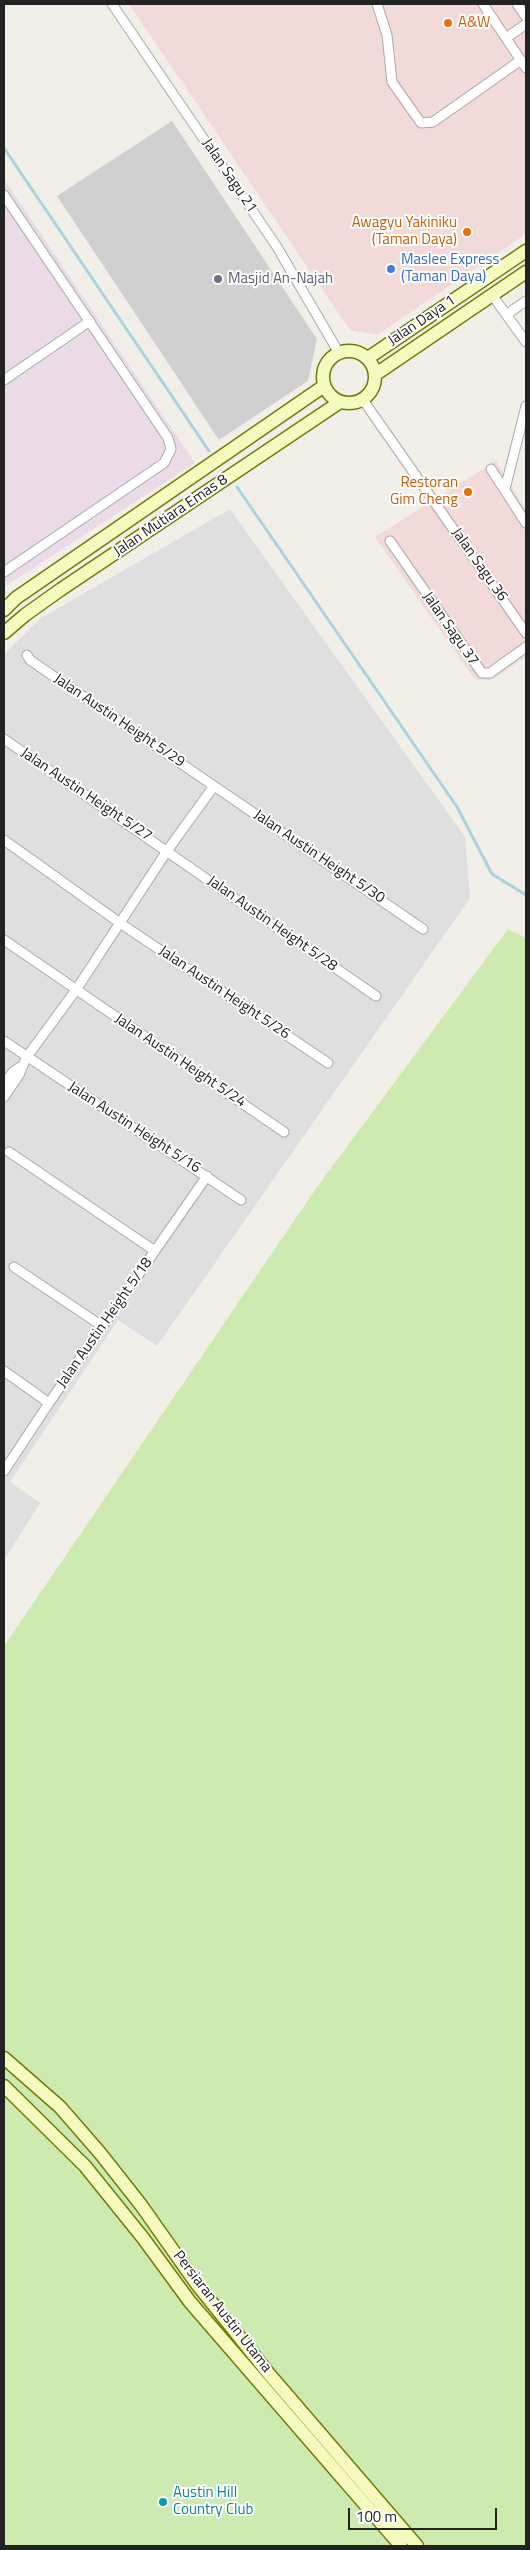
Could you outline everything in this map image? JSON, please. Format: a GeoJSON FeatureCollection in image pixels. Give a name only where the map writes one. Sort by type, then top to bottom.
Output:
{"type":"FeatureCollection","features":[{"type":"Feature","properties":{"kind":"main road","name":"Jalan Daya 1"},"geometry":{"type":"LineString","coordinates":[[368,358],[526,251]]}},
{"type":"Feature","properties":{"kind":"main road","name":"Jalan Daya 1"},"geometry":{"type":"LineString","coordinates":[[376,374],[526,272]]}},
{"type":"Feature","properties":{"kind":"main road"},"geometry":{"type":"LineString","coordinates":[[354,352],[368,358],[376,374],[373,388],[363,400],[356,403],[340,402],[328,393],[324,386],[324,371],[327,364],[338,353],[354,352]]}},
{"type":"Feature","properties":{"kind":"main road","name":"Jalan Mutiara Emas 8"},"geometry":{"type":"LineString","coordinates":[[4,610],[16,598],[324,386]]}},
{"type":"Feature","properties":{"kind":"main road","name":"Jalan Mutiara Emas 8"},"geometry":{"type":"LineString","coordinates":[[4,633],[60,590],[340,402]]}},
{"type":"Feature","properties":{"kind":"main road","name":"Persiaran Austin Utama"},"geometry":{"type":"LineString","coordinates":[[4,2058],[60,2107],[100,2153],[141,2205],[208,2298],[416,2546]]}},
{"type":"Feature","properties":{"kind":"main road","name":"Persiaran Austin Utama"},"geometry":{"type":"LineString","coordinates":[[4,2086],[85,2166],[143,2238],[190,2302],[401,2546]]}},
{"type":"Feature","properties":{"kind":"street","name":"Jalan Sagu 21"},"geometry":{"type":"LineString","coordinates":[[112,4],[277,247],[338,353]]}},
{"type":"Feature","properties":{"kind":"street"},"geometry":{"type":"LineString","coordinates":[[377,4],[387,35],[390,77],[421,124],[433,122],[524,64],[483,4]]}},
{"type":"Feature","properties":{"kind":"street"},"geometry":{"type":"LineString","coordinates":[[517,4],[526,17]]}},
{"type":"Feature","properties":{"kind":"street"},"geometry":{"type":"LineString","coordinates":[[506,38],[526,24]]}},
{"type":"Feature","properties":{"kind":"street"},"geometry":{"type":"LineString","coordinates":[[4,195],[171,443],[170,454],[158,467],[4,572]]}},
{"type":"Feature","properties":{"kind":"street"},"geometry":{"type":"LineString","coordinates":[[492,295],[526,342]]}},
{"type":"Feature","properties":{"kind":"street"},"geometry":{"type":"LineString","coordinates":[[507,314],[526,301]]}},
{"type":"Feature","properties":{"kind":"street"},"geometry":{"type":"LineString","coordinates":[[4,380],[90,321]]}},
{"type":"Feature","properties":{"kind":"street","name":"Jalan Sagu 36"},"geometry":{"type":"LineString","coordinates":[[363,400],[526,632]]}},
{"type":"Feature","properties":{"kind":"street"},"geometry":{"type":"LineString","coordinates":[[505,489],[526,406]]}},
{"type":"Feature","properties":{"kind":"street"},"geometry":{"type":"LineString","coordinates":[[491,469],[526,523]]}},
{"type":"Feature","properties":{"kind":"street","name":"Jalan Sagu 37"},"geometry":{"type":"LineString","coordinates":[[390,541],[482,673],[490,672],[526,648]]}},
{"type":"Feature","properties":{"kind":"street","name":"Jalan Austin Height 5/29"},"geometry":{"type":"LineString","coordinates":[[27,655],[30,660],[214,786]]}},
{"type":"Feature","properties":{"kind":"street","name":"Jalan Austin Height 5/27"},"geometry":{"type":"LineString","coordinates":[[4,739],[167,851]]}},
{"type":"Feature","properties":{"kind":"street"},"geometry":{"type":"LineString","coordinates":[[4,1097],[26,1058],[76,990],[167,851],[214,786]]}},
{"type":"Feature","properties":{"kind":"street","name":"Jalan Austin Height 5/30"},"geometry":{"type":"LineString","coordinates":[[214,786],[423,929]]}},
{"type":"Feature","properties":{"kind":"street","name":"Jalan Austin Height 5/26"},"geometry":{"type":"LineString","coordinates":[[4,840],[120,923],[328,1063]]}},
{"type":"Feature","properties":{"kind":"street","name":"Jalan Austin Height 5/28"},"geometry":{"type":"LineString","coordinates":[[167,851],[376,996]]}},
{"type":"Feature","properties":{"kind":"street","name":"Jalan Austin Height 5/24"},"geometry":{"type":"LineString","coordinates":[[4,940],[284,1132]]}},
{"type":"Feature","properties":{"kind":"street","name":"Jalan Austin Height 5/16"},"geometry":{"type":"LineString","coordinates":[[4,1041],[26,1058],[208,1176],[241,1200]]}},
{"type":"Feature","properties":{"kind":"street"},"geometry":{"type":"LineString","coordinates":[[4,1084],[12,1072],[20,1067]]}},
{"type":"Feature","properties":{"kind":"street"},"geometry":{"type":"LineString","coordinates":[[9,1152],[155,1251]]}},
{"type":"Feature","properties":{"kind":"street","name":"Jalan Austin Height 5/18"},"geometry":{"type":"LineString","coordinates":[[4,1472],[102,1326],[208,1176]]}},
{"type":"Feature","properties":{"kind":"street"},"geometry":{"type":"LineString","coordinates":[[14,1267],[102,1326]]}},
{"type":"Feature","properties":{"kind":"street"},"geometry":{"type":"LineString","coordinates":[[4,1371],[49,1403]]}},
{"type":"Feature","properties":{"kind":"shaded area"},"geometry":{"type":"Polygon","coordinates":[[[129,4],[526,4],[526,234],[377,335],[350,330],[129,4]]]}},
{"type":"Feature","properties":{"kind":"shaded area","name":"Masjid An-Najah"},"geometry":{"type":"Polygon","coordinates":[[[172,121],[317,339],[308,381],[219,440],[57,196],[172,121]]]}},
{"type":"Feature","properties":{"kind":"shaded area"},"geometry":{"type":"Polygon","coordinates":[[[4,179],[195,463],[4,587],[4,179]]]}},
{"type":"Feature","properties":{"kind":"shaded area"},"geometry":{"type":"Polygon","coordinates":[[[496,461],[526,510],[526,657],[492,680],[475,680],[375,537],[496,461]]]}},
{"type":"Feature","properties":{"kind":"shaded area"},"geometry":{"type":"Polygon","coordinates":[[[230,509],[465,837],[470,898],[157,1346],[118,1320],[10,1482],[40,1503],[4,1560],[4,654],[41,618],[230,509]]]}},
{"type":"Feature","properties":{"kind":"green space"},"geometry":{"type":"Polygon","coordinates":[[[508,929],[526,938],[526,2546],[4,2546],[4,1646],[317,1187],[508,929]]]}},
{"type":"Feature","properties":{"kind":"waterway"},"geometry":{"type":"LineString","coordinates":[[4,148],[209,451]]}},
{"type":"Feature","properties":{"kind":"waterway"},"geometry":{"type":"LineString","coordinates":[[237,487],[457,807],[492,874],[526,895]]}},
{"type":"Feature","properties":{"kind":"place","name":"A&W"},"geometry":{"type":"Point","coordinates":[448,23]}},
{"type":"Feature","properties":{"kind":"place","name":"Awagyu Yakiniku (Taman Daya)"},"geometry":{"type":"Point","coordinates":[467,232]}},
{"type":"Feature","properties":{"kind":"place","name":"Maslee Express (Taman Daya)"},"geometry":{"type":"Point","coordinates":[391,269]}},
{"type":"Feature","properties":{"kind":"place","name":"Masjid An-Najah"},"geometry":{"type":"Point","coordinates":[218,279]}},
{"type":"Feature","properties":{"kind":"place","name":"Restoran Gim Cheng"},"geometry":{"type":"Point","coordinates":[468,492]}},
{"type":"Feature","properties":{"kind":"place","name":"Austin Hill Country Club"},"geometry":{"type":"Point","coordinates":[163,2502]}}]}
